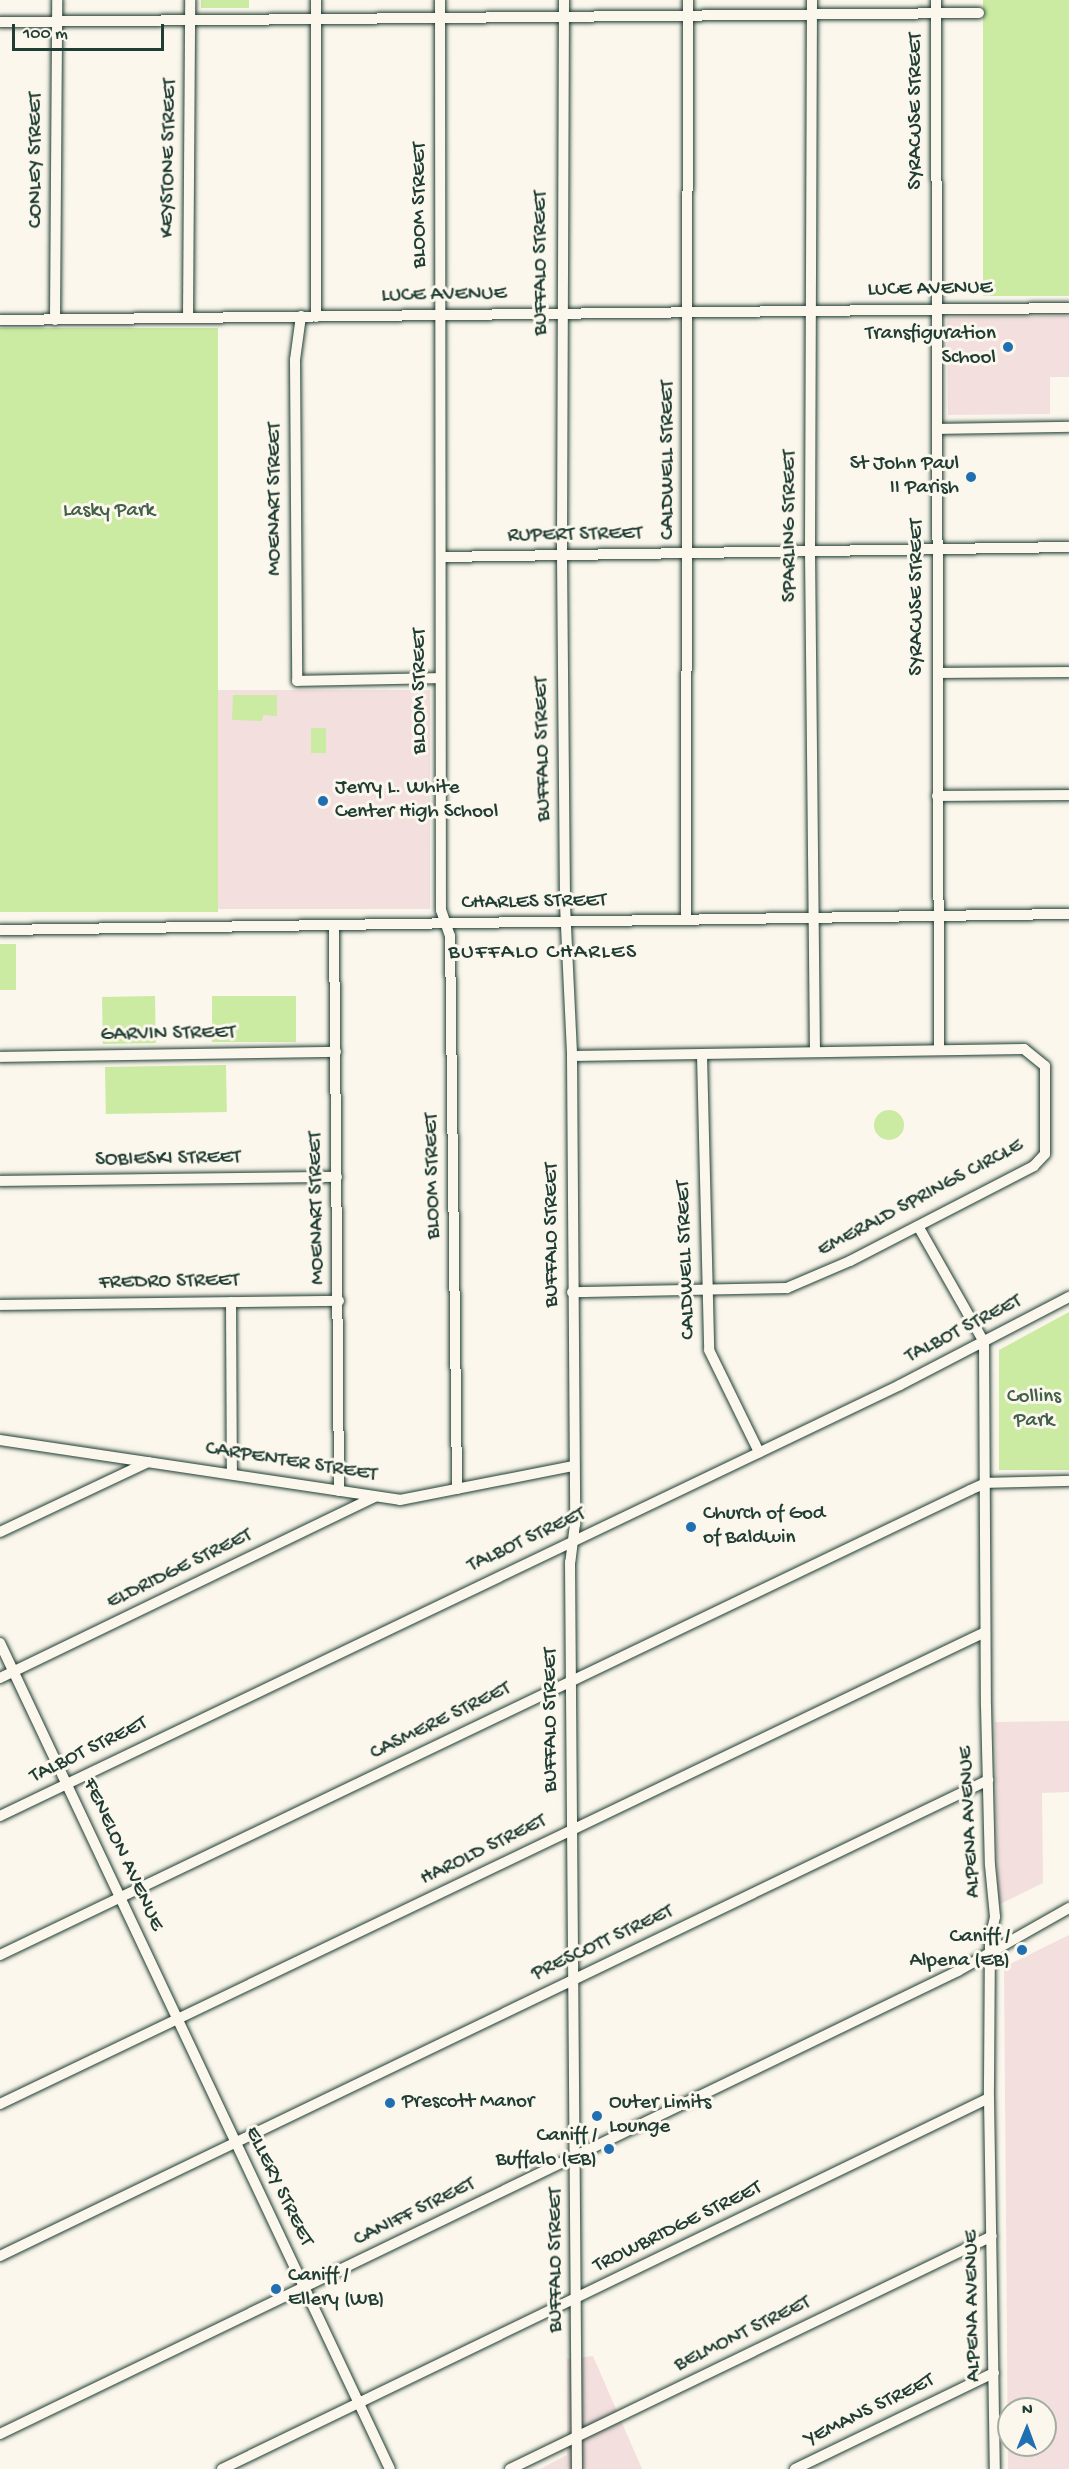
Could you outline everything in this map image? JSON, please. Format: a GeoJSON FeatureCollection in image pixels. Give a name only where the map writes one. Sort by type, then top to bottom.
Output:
{"type":"FeatureCollection","features":[{"type":"Feature","properties":{"kind":"street","name":"CONLEY STREET"},"geometry":{"type":"LineString","coordinates":[[55,320],[57,0]]}},
{"type":"Feature","properties":{"kind":"street","name":"KEYSTONE STREET"},"geometry":{"type":"LineString","coordinates":[[188,317],[190,0]]}},
{"type":"Feature","properties":{"kind":"street"},"geometry":{"type":"LineString","coordinates":[[316,0],[316,316]]}},
{"type":"Feature","properties":{"kind":"street","name":"BLOOM STREET"},"geometry":{"type":"LineString","coordinates":[[440,0],[440,678],[444,923],[450,936],[457,1489]]}},
{"type":"Feature","properties":{"kind":"street","name":"BUFFALO STREET"},"geometry":{"type":"LineString","coordinates":[[564,0],[561,314],[562,556],[572,1056],[574,1466],[571,1680],[577,2156],[577,2469]]}},
{"type":"Feature","properties":{"kind":"street","name":"CALDWELL STREET"},"geometry":{"type":"LineString","coordinates":[[686,921],[689,553],[688,0]]}},
{"type":"Feature","properties":{"kind":"street","name":"SPARLING STREET"},"geometry":{"type":"LineString","coordinates":[[812,0],[810,551],[815,1051]]}},
{"type":"Feature","properties":{"kind":"street","name":"SYRACUSE STREET"},"geometry":{"type":"LineString","coordinates":[[936,0],[939,1050]]}},
{"type":"Feature","properties":{"kind":"street"},"geometry":{"type":"LineString","coordinates":[[0,22],[979,13]]}},
{"type":"Feature","properties":{"kind":"street","name":"LUCE AVENUE"},"geometry":{"type":"LineString","coordinates":[[0,320],[1069,308]]}},
{"type":"Feature","properties":{"kind":"street","name":"MOENART STREET"},"geometry":{"type":"LineString","coordinates":[[302,316],[295,360],[297,681],[440,678]]}},
{"type":"Feature","properties":{"kind":"street"},"geometry":{"type":"LineString","coordinates":[[937,429],[1069,427]]}},
{"type":"Feature","properties":{"kind":"street","name":"RUPERT STREET"},"geometry":{"type":"LineString","coordinates":[[441,558],[1069,548]]}},
{"type":"Feature","properties":{"kind":"street"},"geometry":{"type":"LineString","coordinates":[[938,673],[1069,672]]}},
{"type":"Feature","properties":{"kind":"street"},"geometry":{"type":"LineString","coordinates":[[937,796],[1069,795]]}},
{"type":"Feature","properties":{"kind":"street","name":"CHARLES STREET"},"geometry":{"type":"LineString","coordinates":[[0,930],[1069,914]]}},
{"type":"Feature","properties":{"kind":"street","name":"MOENART STREET"},"geometry":{"type":"LineString","coordinates":[[334,925],[339,1491]]}},
{"type":"Feature","properties":{"kind":"street","name":"EMERALD SPRINGS CIRCLE"},"geometry":{"type":"LineString","coordinates":[[572,1056],[1024,1049],[1037,1056],[1046,1066],[1045,1154],[1034,1166],[918,1226],[787,1288],[572,1292]]}},
{"type":"Feature","properties":{"kind":"street","name":"GARVIN STREET"},"geometry":{"type":"LineString","coordinates":[[0,1057],[336,1052]]}},
{"type":"Feature","properties":{"kind":"street","name":"CALDWELL STREET"},"geometry":{"type":"LineString","coordinates":[[702,1055],[709,1350],[759,1452]]}},
{"type":"Feature","properties":{"kind":"street","name":"SOBIESKI STREET"},"geometry":{"type":"LineString","coordinates":[[0,1181],[337,1178]]}},
{"type":"Feature","properties":{"kind":"street","name":"ALPENA AVENUE"},"geometry":{"type":"LineString","coordinates":[[918,1226],[984,1342],[985,1632],[988,1780],[995,1917],[990,1954],[989,2098],[995,2469]]}},
{"type":"Feature","properties":{"kind":"street","name":"TALBOT STREET"},"geometry":{"type":"LineString","coordinates":[[0,1816],[759,1452],[984,1342],[1069,1297]]}},
{"type":"Feature","properties":{"kind":"street","name":"FREDRO STREET"},"geometry":{"type":"LineString","coordinates":[[0,1305],[339,1301]]}},
{"type":"Feature","properties":{"kind":"street"},"geometry":{"type":"LineString","coordinates":[[231,1302],[232,1473]]}},
{"type":"Feature","properties":{"kind":"street","name":"CARPENTER STREET"},"geometry":{"type":"LineString","coordinates":[[0,1440],[232,1473],[339,1491],[412,1499],[574,1466]]}},
{"type":"Feature","properties":{"kind":"street"},"geometry":{"type":"LineString","coordinates":[[0,1532],[148,1461]]}},
{"type":"Feature","properties":{"kind":"street","name":"CASMERE STREET"},"geometry":{"type":"LineString","coordinates":[[0,1954],[986,1483],[1069,1481]]}},
{"type":"Feature","properties":{"kind":"street","name":"ELDRIDGE STREET"},"geometry":{"type":"LineString","coordinates":[[0,1678],[376,1496]]}},
{"type":"Feature","properties":{"kind":"street","name":"HAROLD STREET"},"geometry":{"type":"LineString","coordinates":[[0,2104],[985,1632]]}},
{"type":"Feature","properties":{"kind":"street","name":"FENELON AVENUE"},"geometry":{"type":"LineString","coordinates":[[0,1643],[178,2019]]}},
{"type":"Feature","properties":{"kind":"street","name":"PRESCOTT STREET"},"geometry":{"type":"LineString","coordinates":[[0,2256],[988,1780]]}},
{"type":"Feature","properties":{"kind":"street","name":"CANIFF STREET"},"geometry":{"type":"LineString","coordinates":[[0,2434],[990,1954],[1069,1908]]}},
{"type":"Feature","properties":{"kind":"street","name":"ELLERY STREET"},"geometry":{"type":"LineString","coordinates":[[178,2019],[390,2469]]}},
{"type":"Feature","properties":{"kind":"street","name":"TROWBRIDGE STREET"},"geometry":{"type":"LineString","coordinates":[[222,2469],[576,2300],[989,2098]]}},
{"type":"Feature","properties":{"kind":"street","name":"BELMONT STREET"},"geometry":{"type":"LineString","coordinates":[[510,2469],[992,2236]]}},
{"type":"Feature","properties":{"kind":"street","name":"YEMANS STREET"},"geometry":{"type":"LineString","coordinates":[[795,2469],[994,2373]]}},
{"type":"Feature","properties":{"kind":"shaded area","name":"Transfiguration School"},"geometry":{"type":"Polygon","coordinates":[[[1069,316],[1069,377],[1050,377],[1050,414],[948,415],[947,317],[1069,316]]]}},
{"type":"Feature","properties":{"kind":"shaded area","name":"Jerry L. White Center High School"},"geometry":{"type":"Polygon","coordinates":[[[218,690],[430,690],[430,909],[218,909],[218,690]]]}},
{"type":"Feature","properties":{"kind":"shaded area"},"geometry":{"type":"Polygon","coordinates":[[[1069,1721],[1069,1792],[1042,1793],[1043,1883],[998,1905],[995,1722],[1069,1721]]]}},
{"type":"Feature","properties":{"kind":"shaded area"},"geometry":{"type":"Polygon","coordinates":[[[1069,1935],[1069,2469],[1008,2469],[1008,2457],[1057,2457],[1057,2397],[1007,2397],[1004,1967],[1069,1935]]]}},
{"type":"Feature","properties":{"kind":"shaded area"},"geometry":{"type":"Polygon","coordinates":[[[593,2356],[642,2469],[540,2469],[567,2455],[567,2359],[593,2356]]]}},
{"type":"Feature","properties":{"kind":"green space"},"geometry":{"type":"Polygon","coordinates":[[[201,0],[249,0],[249,8],[201,8],[201,0]]]}},
{"type":"Feature","properties":{"kind":"green space"},"geometry":{"type":"Polygon","coordinates":[[[983,0],[1069,0],[1069,296],[983,296],[983,0]]]}},
{"type":"Feature","properties":{"kind":"green space","name":"Lasky Park"},"geometry":{"type":"Polygon","coordinates":[[[0,328],[218,328],[218,912],[0,912],[0,328]]]}},
{"type":"Feature","properties":{"kind":"green space"},"geometry":{"type":"Polygon","coordinates":[[[233,695],[277,695],[277,716],[263,715],[262,721],[232,720],[233,695]]]}},
{"type":"Feature","properties":{"kind":"green space"},"geometry":{"type":"Polygon","coordinates":[[[311,728],[326,728],[326,753],[311,753],[311,728]]]}},
{"type":"Feature","properties":{"kind":"green space"},"geometry":{"type":"Polygon","coordinates":[[[0,944],[16,944],[16,990],[0,990],[0,944]]]}},
{"type":"Feature","properties":{"kind":"green space"},"geometry":{"type":"Polygon","coordinates":[[[155,996],[156,1043],[103,1044],[102,997],[155,996]]]}},
{"type":"Feature","properties":{"kind":"green space"},"geometry":{"type":"Polygon","coordinates":[[[212,996],[296,996],[296,1042],[212,1042],[212,996]]]}},
{"type":"Feature","properties":{"kind":"green space"},"geometry":{"type":"Polygon","coordinates":[[[226,1065],[227,1112],[106,1114],[105,1067],[226,1065]]]}},
{"type":"Feature","properties":{"kind":"green space"},"geometry":{"type":"Polygon","coordinates":[[[889,1110],[899,1115],[904,1125],[899,1135],[889,1140],[879,1135],[874,1125],[879,1115],[889,1110]]]}},
{"type":"Feature","properties":{"kind":"green space","name":"Collins Park"},"geometry":{"type":"Polygon","coordinates":[[[1069,1312],[1069,1470],[999,1470],[999,1350],[1069,1312]]]}},
{"type":"Feature","properties":{"kind":"place","name":"Transfiguration School"},"geometry":{"type":"Point","coordinates":[1008,347]}},
{"type":"Feature","properties":{"kind":"place","name":"St John Paul II Parish"},"geometry":{"type":"Point","coordinates":[971,477]}},
{"type":"Feature","properties":{"kind":"place","name":"Jerry L. White Center High School"},"geometry":{"type":"Point","coordinates":[323,801]}},
{"type":"Feature","properties":{"kind":"place","name":"Church of God of Baldwin"},"geometry":{"type":"Point","coordinates":[691,1527]}},
{"type":"Feature","properties":{"kind":"place","name":"Caniff / Alpena (EB)"},"geometry":{"type":"Point","coordinates":[1022,1950]}},
{"type":"Feature","properties":{"kind":"place","name":"Prescott Manor"},"geometry":{"type":"Point","coordinates":[390,2103]}},
{"type":"Feature","properties":{"kind":"place","name":"Outer Limits Lounge"},"geometry":{"type":"Point","coordinates":[597,2116]}},
{"type":"Feature","properties":{"kind":"place","name":"Caniff / Buffalo (EB)"},"geometry":{"type":"Point","coordinates":[609,2149]}},
{"type":"Feature","properties":{"kind":"place","name":"Caniff / Ellery (WB)"},"geometry":{"type":"Point","coordinates":[276,2289]}},
{"type":"Feature","properties":{"kind":"district","name":"BUFFALO CHARLES"},"geometry":{"type":"Point","coordinates":[543,954]}}]}
